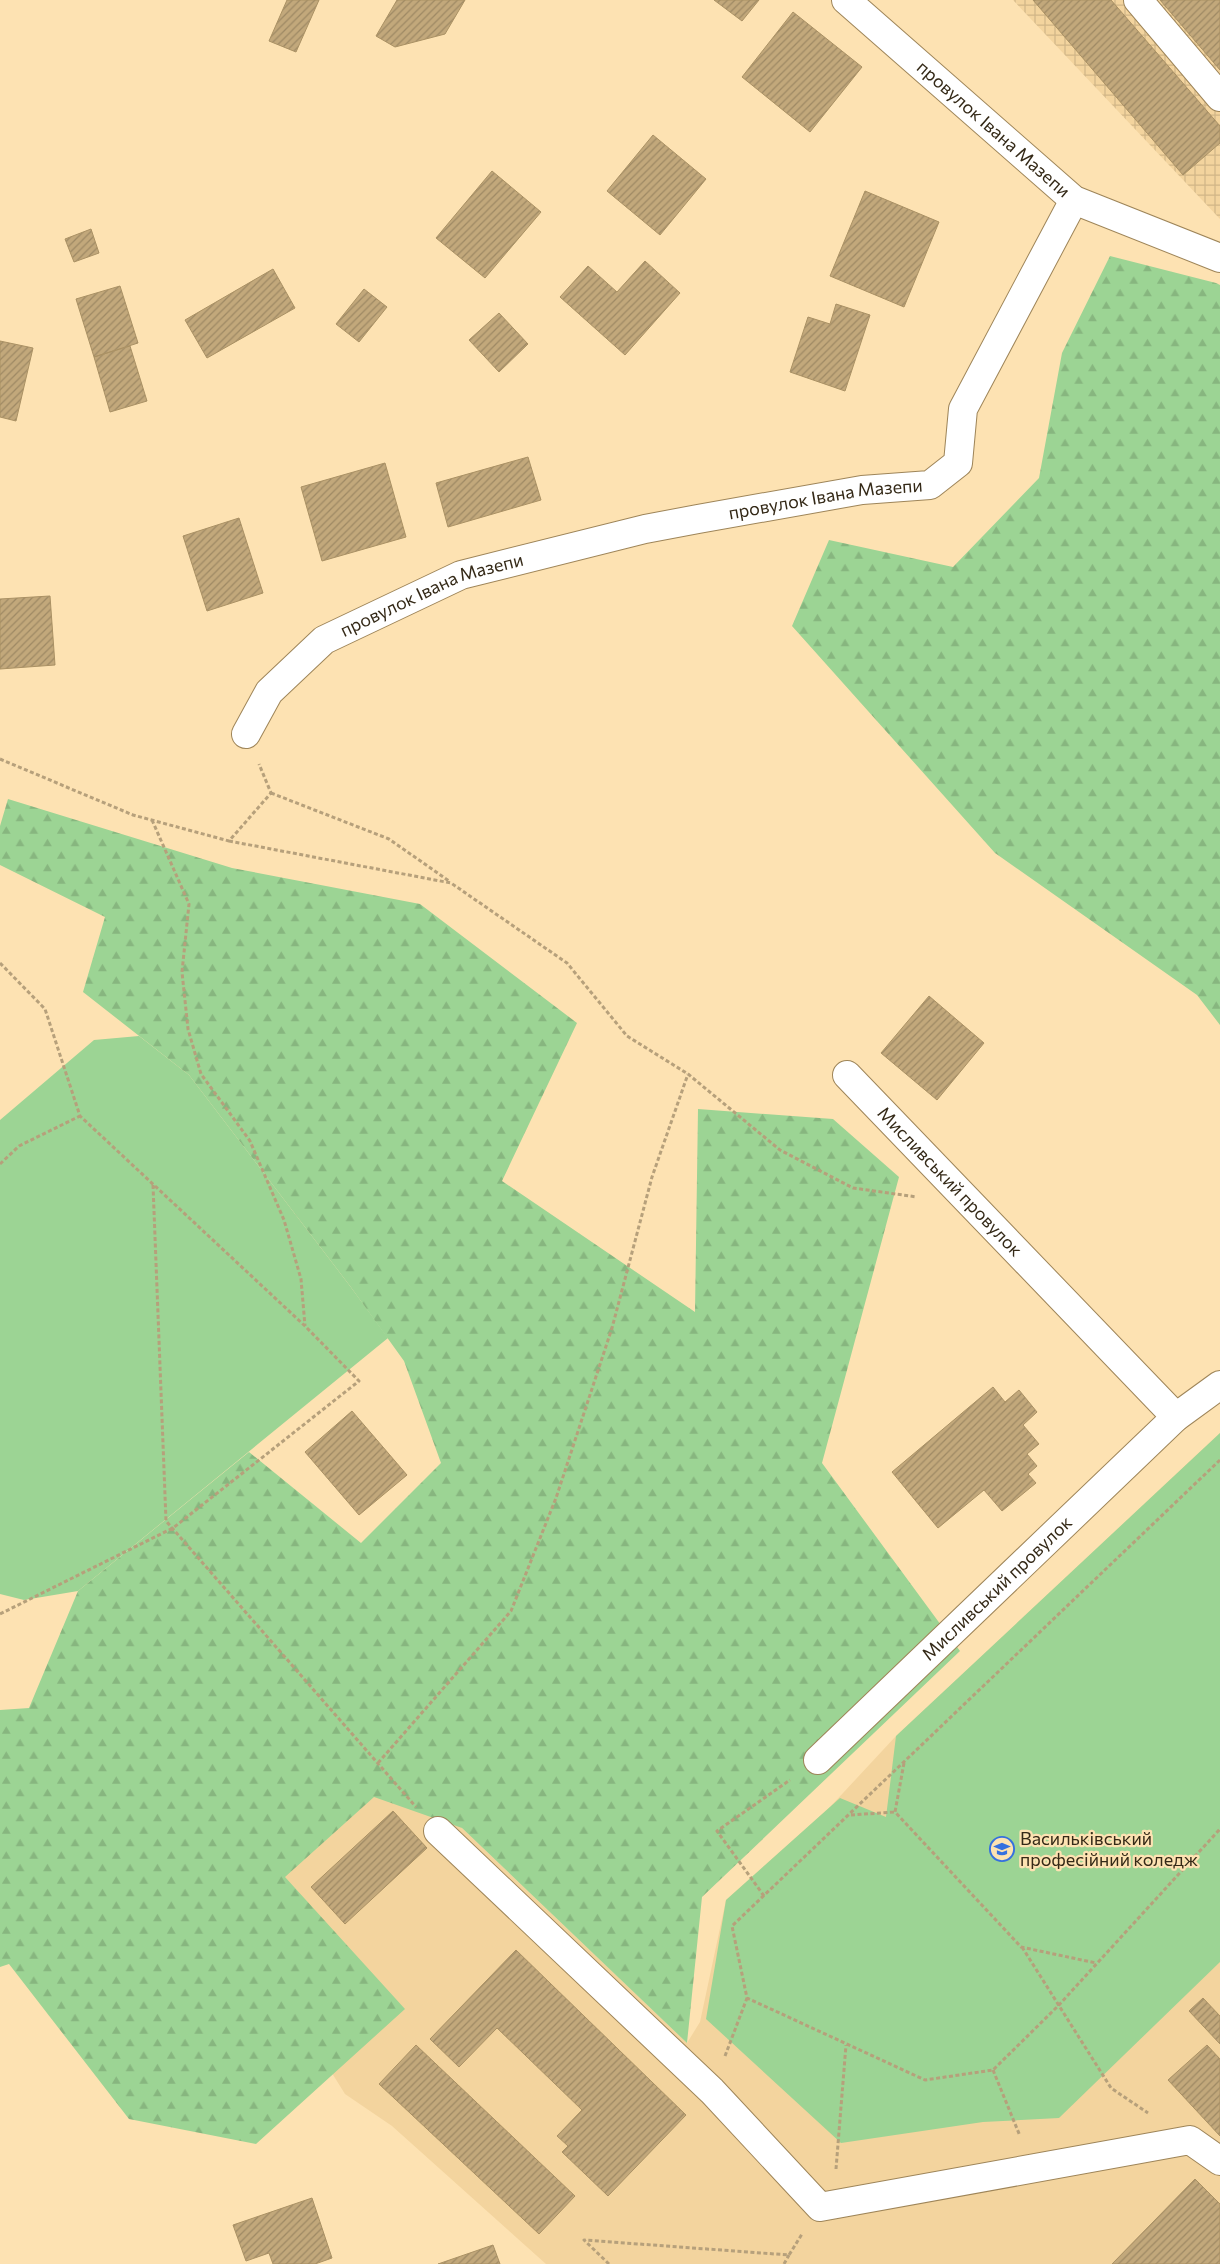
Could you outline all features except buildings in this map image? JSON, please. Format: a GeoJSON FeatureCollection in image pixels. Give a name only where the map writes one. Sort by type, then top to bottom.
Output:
{"type":"FeatureCollection","features":[{"type":"Feature","properties":{"kind":"street","name":"провулок Івана Мазепи"},"geometry":{"type":"LineString","coordinates":[[246,734],[269,692],[324,640],[461,575],[680,522],[862,490],[930,485],[958,463],[963,409],[1074,200],[846,0]]}},
{"type":"Feature","properties":{"kind":"street"},"geometry":{"type":"LineString","coordinates":[[1138,0],[1220,97]]}},
{"type":"Feature","properties":{"kind":"street"},"geometry":{"type":"LineString","coordinates":[[1074,200],[1220,258]]}},
{"type":"Feature","properties":{"kind":"street","name":"Мисливський провулок"},"geometry":{"type":"LineString","coordinates":[[848,1075],[1176,1417]]}},
{"type":"Feature","properties":{"kind":"street","name":"Мисливський провулок"},"geometry":{"type":"LineString","coordinates":[[818,1760],[1176,1417],[1220,1384]]}},
{"type":"Feature","properties":{"kind":"street"},"geometry":{"type":"LineString","coordinates":[[438,1832],[712,2091],[820,2207],[1190,2140],[1220,2161]]}},
{"type":"Feature","properties":{"kind":"path"},"geometry":{"type":"LineString","coordinates":[[246,734],[272,793],[389,839],[566,963],[627,1036],[688,1074],[780,1150],[853,1188],[918,1198],[964,1194]]}},
{"type":"Feature","properties":{"kind":"path"},"geometry":{"type":"LineString","coordinates":[[0,759],[133,815],[229,841],[451,883]]}},
{"type":"Feature","properties":{"kind":"path"},"geometry":{"type":"LineString","coordinates":[[229,841],[272,793]]}},
{"type":"Feature","properties":{"kind":"path"},"geometry":{"type":"LineString","coordinates":[[152,820],[189,904],[182,972],[188,1030],[201,1074],[250,1141],[284,1220],[301,1279],[305,1326]]}},
{"type":"Feature","properties":{"kind":"path"},"geometry":{"type":"LineString","coordinates":[[0,963],[45,1009],[80,1116],[305,1326],[359,1380],[173,1528],[0,1614]]}},
{"type":"Feature","properties":{"kind":"path"},"geometry":{"type":"LineString","coordinates":[[378,1763],[511,1611],[556,1498],[612,1328],[652,1177],[688,1074]]}},
{"type":"Feature","properties":{"kind":"path"},"geometry":{"type":"LineString","coordinates":[[0,1164],[19,1146],[80,1116]]}},
{"type":"Feature","properties":{"kind":"path"},"geometry":{"type":"LineString","coordinates":[[153,1185],[166,1521],[438,1832]]}},
{"type":"Feature","properties":{"kind":"path"},"geometry":{"type":"LineString","coordinates":[[712,2091],[746,1998],[732,1926],[1219,1462]]}},
{"type":"Feature","properties":{"kind":"path"},"geometry":{"type":"LineString","coordinates":[[764,1896],[717,1831],[818,1760]]}},
{"type":"Feature","properties":{"kind":"path"},"geometry":{"type":"LineString","coordinates":[[895,1812],[904,1763]]}},
{"type":"Feature","properties":{"kind":"path"},"geometry":{"type":"LineString","coordinates":[[850,1815],[895,1812]]}},
{"type":"Feature","properties":{"kind":"path"},"geometry":{"type":"LineString","coordinates":[[895,1812],[1021,1947],[1111,2088],[1190,2140]]}},
{"type":"Feature","properties":{"kind":"path"},"geometry":{"type":"LineString","coordinates":[[746,1998],[926,2080],[993,2070],[1058,2006],[1220,1829]]}},
{"type":"Feature","properties":{"kind":"path"},"geometry":{"type":"LineString","coordinates":[[1021,1947],[1096,1963]]}},
{"type":"Feature","properties":{"kind":"path"},"geometry":{"type":"LineString","coordinates":[[784,2264],[820,2207],[837,2167],[846,2045]]}},
{"type":"Feature","properties":{"kind":"path"},"geometry":{"type":"LineString","coordinates":[[993,2070],[1034,2168]]}},
{"type":"Feature","properties":{"kind":"path"},"geometry":{"type":"LineString","coordinates":[[609,2264],[584,2240],[789,2255]]}},
{"type":"Feature","properties":{"kind":"shaded area"},"geometry":{"type":"Polygon","coordinates":[[[1013,0],[1220,0],[1220,219],[1013,0]]]}},
{"type":"Feature","properties":{"kind":"shaded area","name":"Васильківський професійний коледж"},"geometry":{"type":"Polygon","coordinates":[[[1220,1433],[1220,2264],[546,2264],[392,2126],[345,2094],[274,1980],[251,1869],[387,1752],[462,1828],[687,2043],[700,2022],[726,1900],[830,1807],[896,1736],[1220,1433]]]}},
{"type":"Feature","properties":{"kind":"green space"},"geometry":{"type":"Polygon","coordinates":[[[1110,256],[1220,285],[1220,1025],[1197,995],[995,853],[792,626],[829,540],[953,567],[1039,478],[1062,353],[1110,256]]]}},
{"type":"Feature","properties":{"kind":"green space"},"geometry":{"type":"Polygon","coordinates":[[[8,799],[232,868],[420,904],[577,1023],[502,1181],[695,1312],[698,1109],[833,1119],[899,1177],[822,1463],[960,1651],[702,1897],[687,2043],[462,1828],[374,1797],[285,1877],[405,2009],[256,2144],[129,2119],[9,1964],[0,1967],[0,1710],[29,1708],[78,1591],[249,1452],[361,1543],[441,1463],[404,1361],[350,1286],[189,1075],[83,992],[105,917],[0,865],[0,826],[8,799]]]}},
{"type":"Feature","properties":{"kind":"green space"},"geometry":{"type":"Polygon","coordinates":[[[139,1036],[189,1075],[388,1338],[78,1591],[24,1600],[0,1594],[0,1120],[94,1040],[139,1036]]]}},
{"type":"Feature","properties":{"kind":"green space"},"geometry":{"type":"Polygon","coordinates":[[[1220,1433],[1220,1962],[1059,2118],[983,2122],[841,2143],[706,2019],[726,1900],[840,1798],[886,1817],[896,1736],[1220,1433]]]}},
{"type":"Feature","properties":{"kind":"place","name":"Васильківський професійний коледж"},"geometry":{"type":"Point","coordinates":[1002,1849]}}]}
